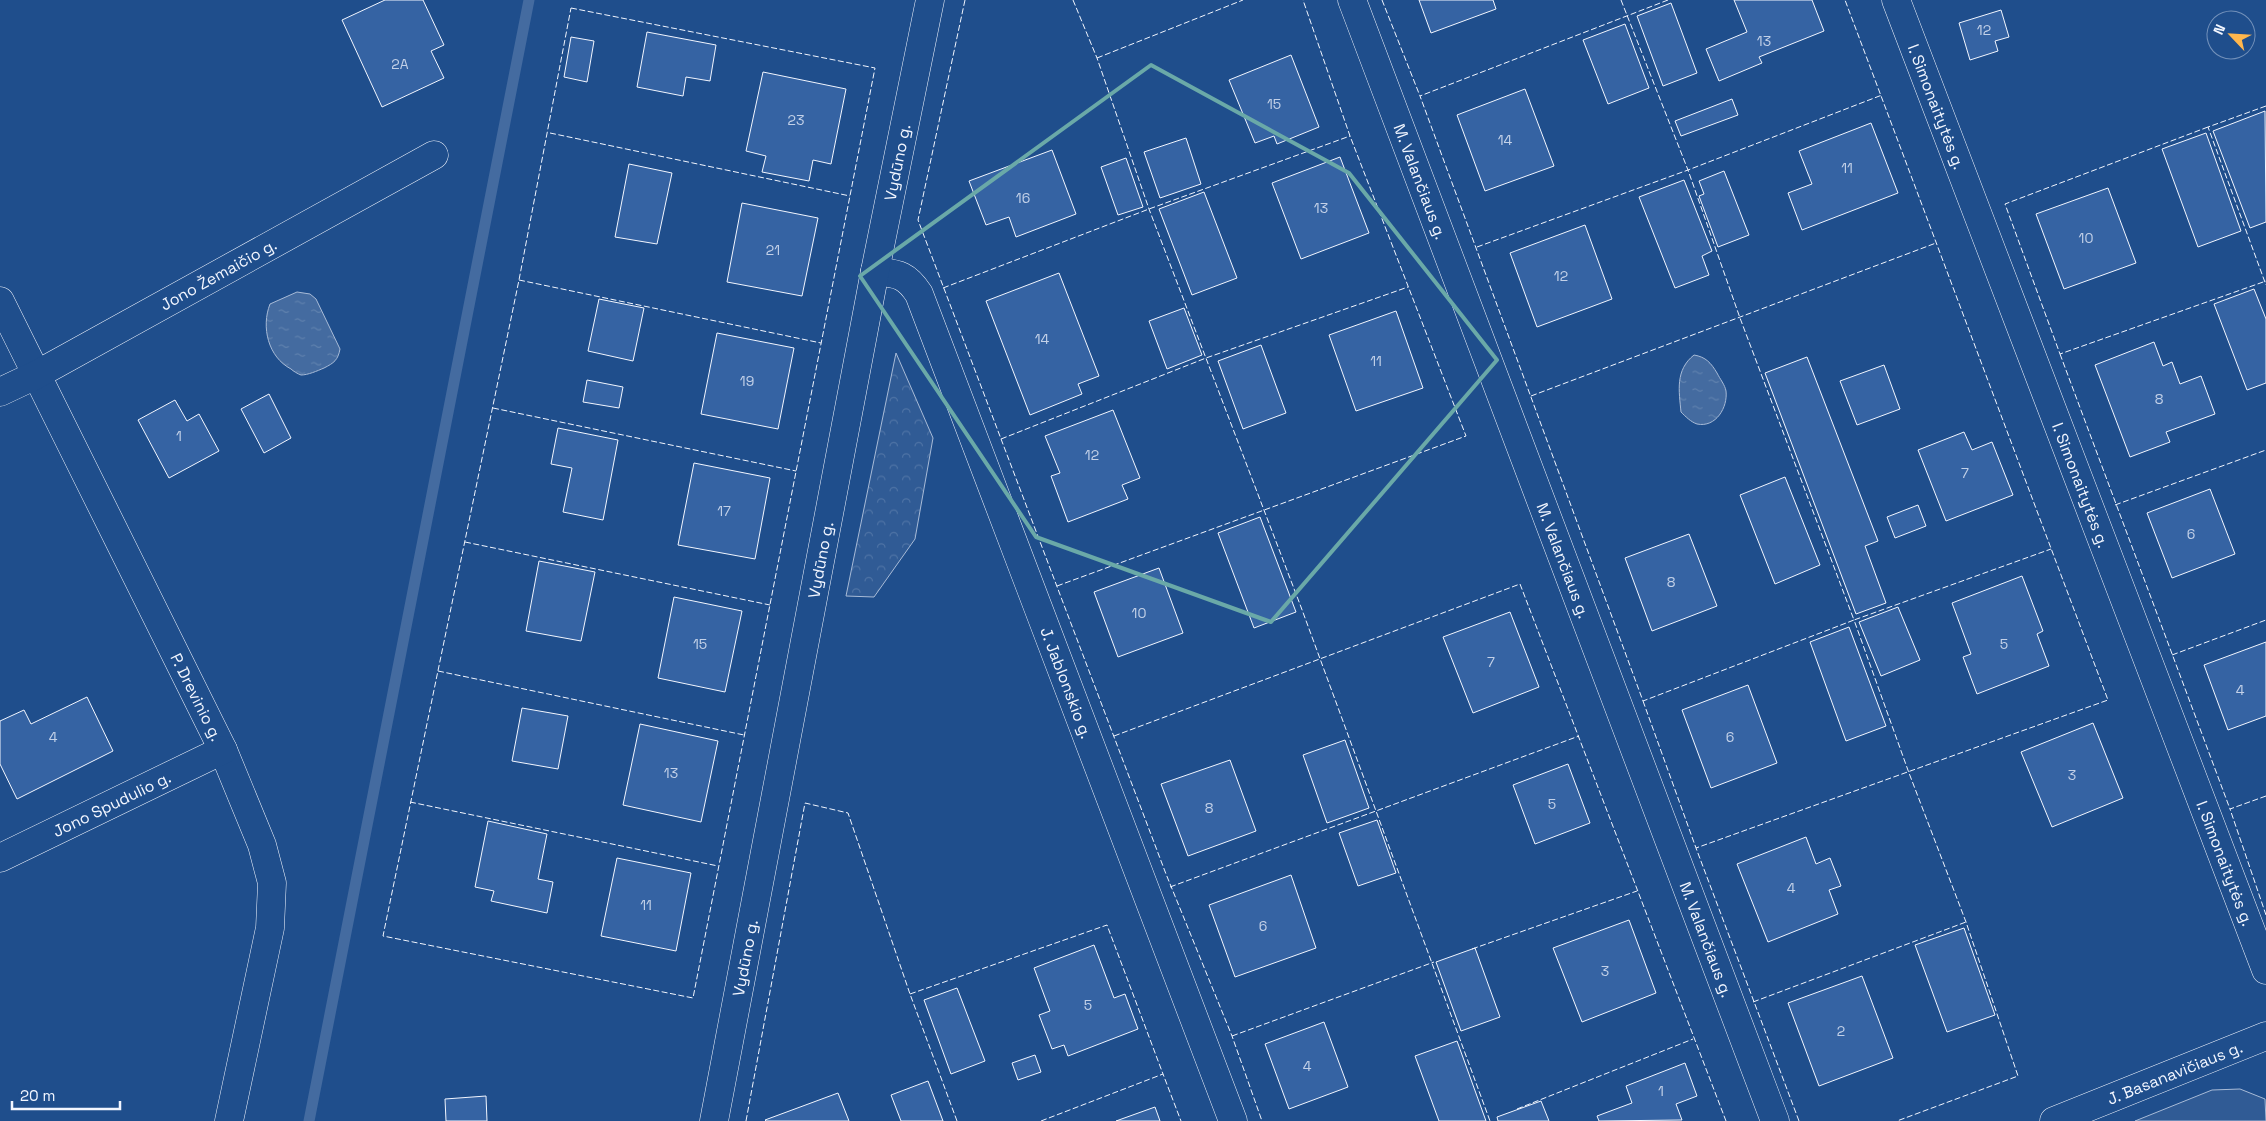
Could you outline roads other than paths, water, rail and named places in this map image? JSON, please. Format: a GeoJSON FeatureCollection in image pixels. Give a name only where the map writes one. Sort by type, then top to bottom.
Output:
{"type":"FeatureCollection","features":[{"type":"Feature","properties":{"kind":"street","name":"Vydūno g."},"geometry":{"type":"LineString","coordinates":[[714,1121],[875,271],[930,0]]}},
{"type":"Feature","properties":{"kind":"street","name":"M. Valančiaus g."},"geometry":{"type":"LineString","coordinates":[[1352,0],[1775,1121]]}},
{"type":"Feature","properties":{"kind":"street","name":"I. Simonaitytės g."},"geometry":{"type":"LineString","coordinates":[[1896,0],[2266,970]]}},
{"type":"Feature","properties":{"kind":"street","name":"Jono Žemaičio g."},"geometry":{"type":"LineString","coordinates":[[0,392],[36,375],[434,155]]}},
{"type":"Feature","properties":{"kind":"street","name":"J. Jablonskio g."},"geometry":{"type":"LineString","coordinates":[[875,271],[894,273],[910,280],[919,294],[1233,1121]]}},
{"type":"Feature","properties":{"kind":"street","name":"P. Drevinio g."},"geometry":{"type":"LineString","coordinates":[[0,301],[223,750],[262,845],[272,883],[270,928],[229,1121]]}},
{"type":"Feature","properties":{"kind":"street","name":"Jono Spudulio g."},"geometry":{"type":"LineString","coordinates":[[0,858],[223,750]]}},
{"type":"Feature","properties":{"kind":"street","name":"J. Basanavičiaus g."},"geometry":{"type":"LineString","coordinates":[[2054,1121],[2266,1036]]}},
{"type":"Feature","properties":{"kind":"water"},"geometry":{"type":"Polygon","coordinates":[[[297,292],[310,294],[316,299],[340,349],[335,361],[312,373],[301,375],[283,364],[277,357],[268,341],[266,322],[270,304],[297,292]]]}},
{"type":"Feature","properties":{"kind":"water"},"geometry":{"type":"Polygon","coordinates":[[[1694,355],[1702,357],[1710,363],[1726,391],[1723,410],[1710,423],[1697,424],[1681,412],[1679,389],[1681,374],[1688,361],[1694,355]]]}},
{"type":"Feature","properties":{"kind":"waterway"},"geometry":{"type":"LineString","coordinates":[[309,1121],[529,0]]}}]}
